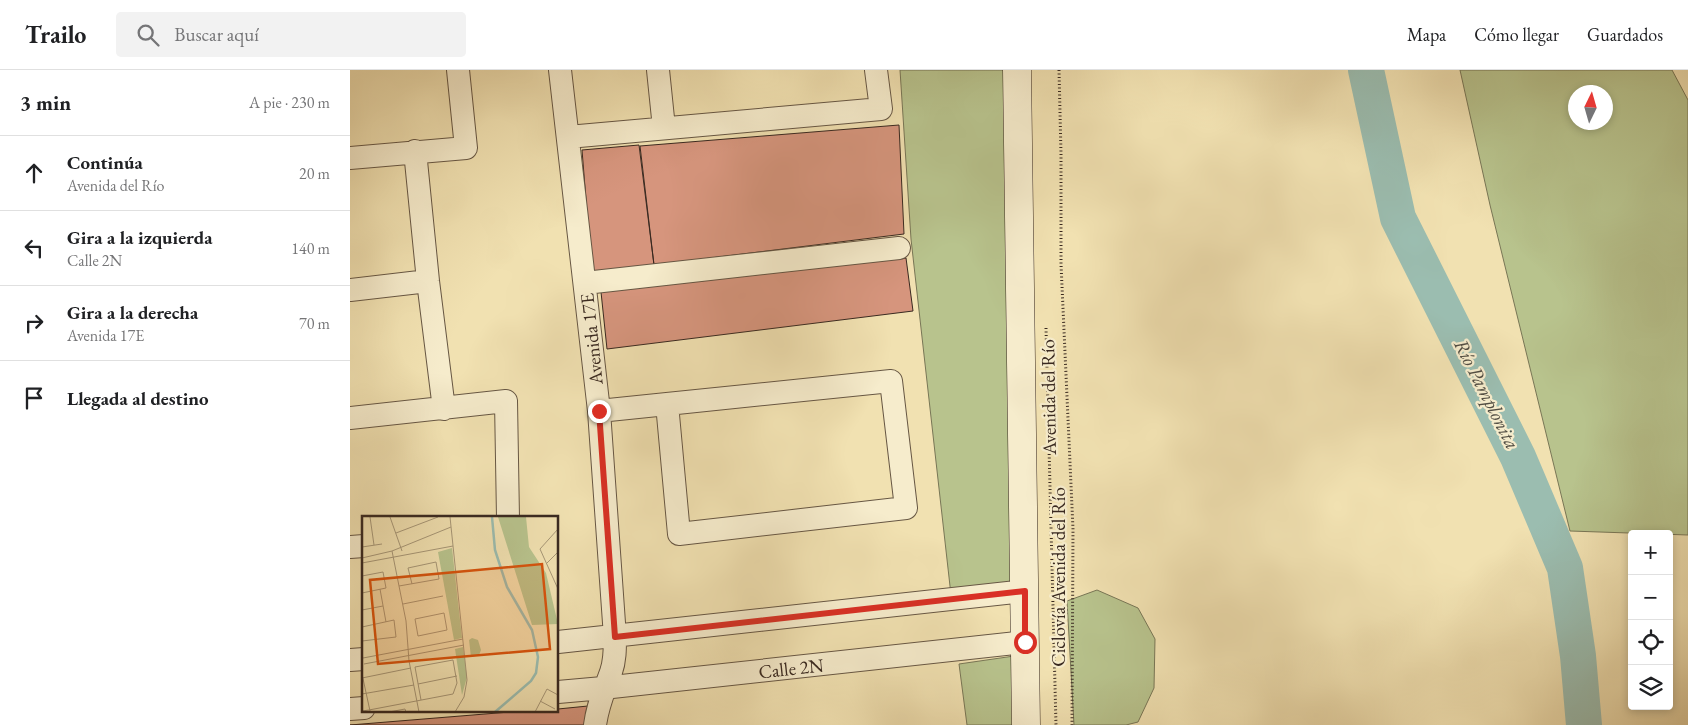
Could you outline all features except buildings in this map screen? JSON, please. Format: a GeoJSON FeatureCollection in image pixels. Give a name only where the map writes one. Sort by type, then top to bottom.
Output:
{"type":"FeatureCollection","features":[{"type":"Feature","properties":{"kind":"main road","name":"Avenida del Río"},"geometry":{"type":"LineString","coordinates":[[1017,70],[1026,725]]}},
{"type":"Feature","properties":{"kind":"street"},"geometry":{"type":"LineString","coordinates":[[350,158],[466,148],[458,70]]}},
{"type":"Feature","properties":{"kind":"street","name":"Avenida 17E"},"geometry":{"type":"LineString","coordinates":[[560,70],[599,411],[615,637],[615,655],[611,672],[597,707],[595,725]]}},
{"type":"Feature","properties":{"kind":"street"},"geometry":{"type":"LineString","coordinates":[[658,70],[664,128]]}},
{"type":"Feature","properties":{"kind":"street"},"geometry":{"type":"LineString","coordinates":[[568,137],[881,109],[876,70]]}},
{"type":"Feature","properties":{"kind":"street"},"geometry":{"type":"LineString","coordinates":[[416,152],[428,281],[444,409]]}},
{"type":"Feature","properties":{"kind":"street"},"geometry":{"type":"LineString","coordinates":[[585,283],[899,248]]}},
{"type":"Feature","properties":{"kind":"street"},"geometry":{"type":"LineString","coordinates":[[350,290],[428,281]]}},
{"type":"Feature","properties":{"kind":"street"},"geometry":{"type":"LineString","coordinates":[[599,411],[667,404],[891,381],[906,508],[680,534],[667,404]]}},
{"type":"Feature","properties":{"kind":"street"},"geometry":{"type":"LineString","coordinates":[[350,418],[506,402],[508,516]]}},
{"type":"Feature","properties":{"kind":"street"},"geometry":{"type":"LineString","coordinates":[[559,642],[1025,591]]}},
{"type":"Feature","properties":{"kind":"street","name":"Calle 2N"},"geometry":{"type":"LineString","coordinates":[[559,692],[1025,642]]}},
{"type":"Feature","properties":{"kind":"path","name":"Ciclovía Avenida del Río"},"geometry":{"type":"LineString","coordinates":[[1059,70],[1061,264],[1073,529],[1072,725]]}},
{"type":"Feature","properties":{"kind":"path","name":"Avenida del Río"},"geometry":{"type":"LineString","coordinates":[[1046,325],[1056,725]]}},
{"type":"Feature","properties":{"kind":"green space"},"geometry":{"type":"Polygon","coordinates":[[[900,70],[1006,70],[1020,586],[951,595],[911,239],[900,70]]]}},
{"type":"Feature","properties":{"kind":"green space"},"geometry":{"type":"Polygon","coordinates":[[[1460,70],[1672,70],[1688,100],[1688,535],[1673,534],[1673,530],[1628,530],[1628,533],[1570,531],[1490,205],[1460,70]]]}},
{"type":"Feature","properties":{"kind":"green space"},"geometry":{"type":"Polygon","coordinates":[[[1097,590],[1138,608],[1155,639],[1154,688],[1138,722],[1126,725],[1074,725],[1067,601],[1097,590]]]}},
{"type":"Feature","properties":{"kind":"green space"},"geometry":{"type":"Polygon","coordinates":[[[1021,655],[1023,725],[967,725],[959,664],[1021,655]]]}},
{"type":"Feature","properties":{"kind":"waterway","name":"Río Pamplonita"},"geometry":{"type":"LineString","coordinates":[[1366,70],[1398,218],[1518,457],[1565,568],[1578,656],[1584,725]]}},
{"type":"Feature","properties":{"kind":"route"},"geometry":{"type":"LineString","coordinates":[[599,411],[615,637],[1025,591],[1025,642]]}}]}
